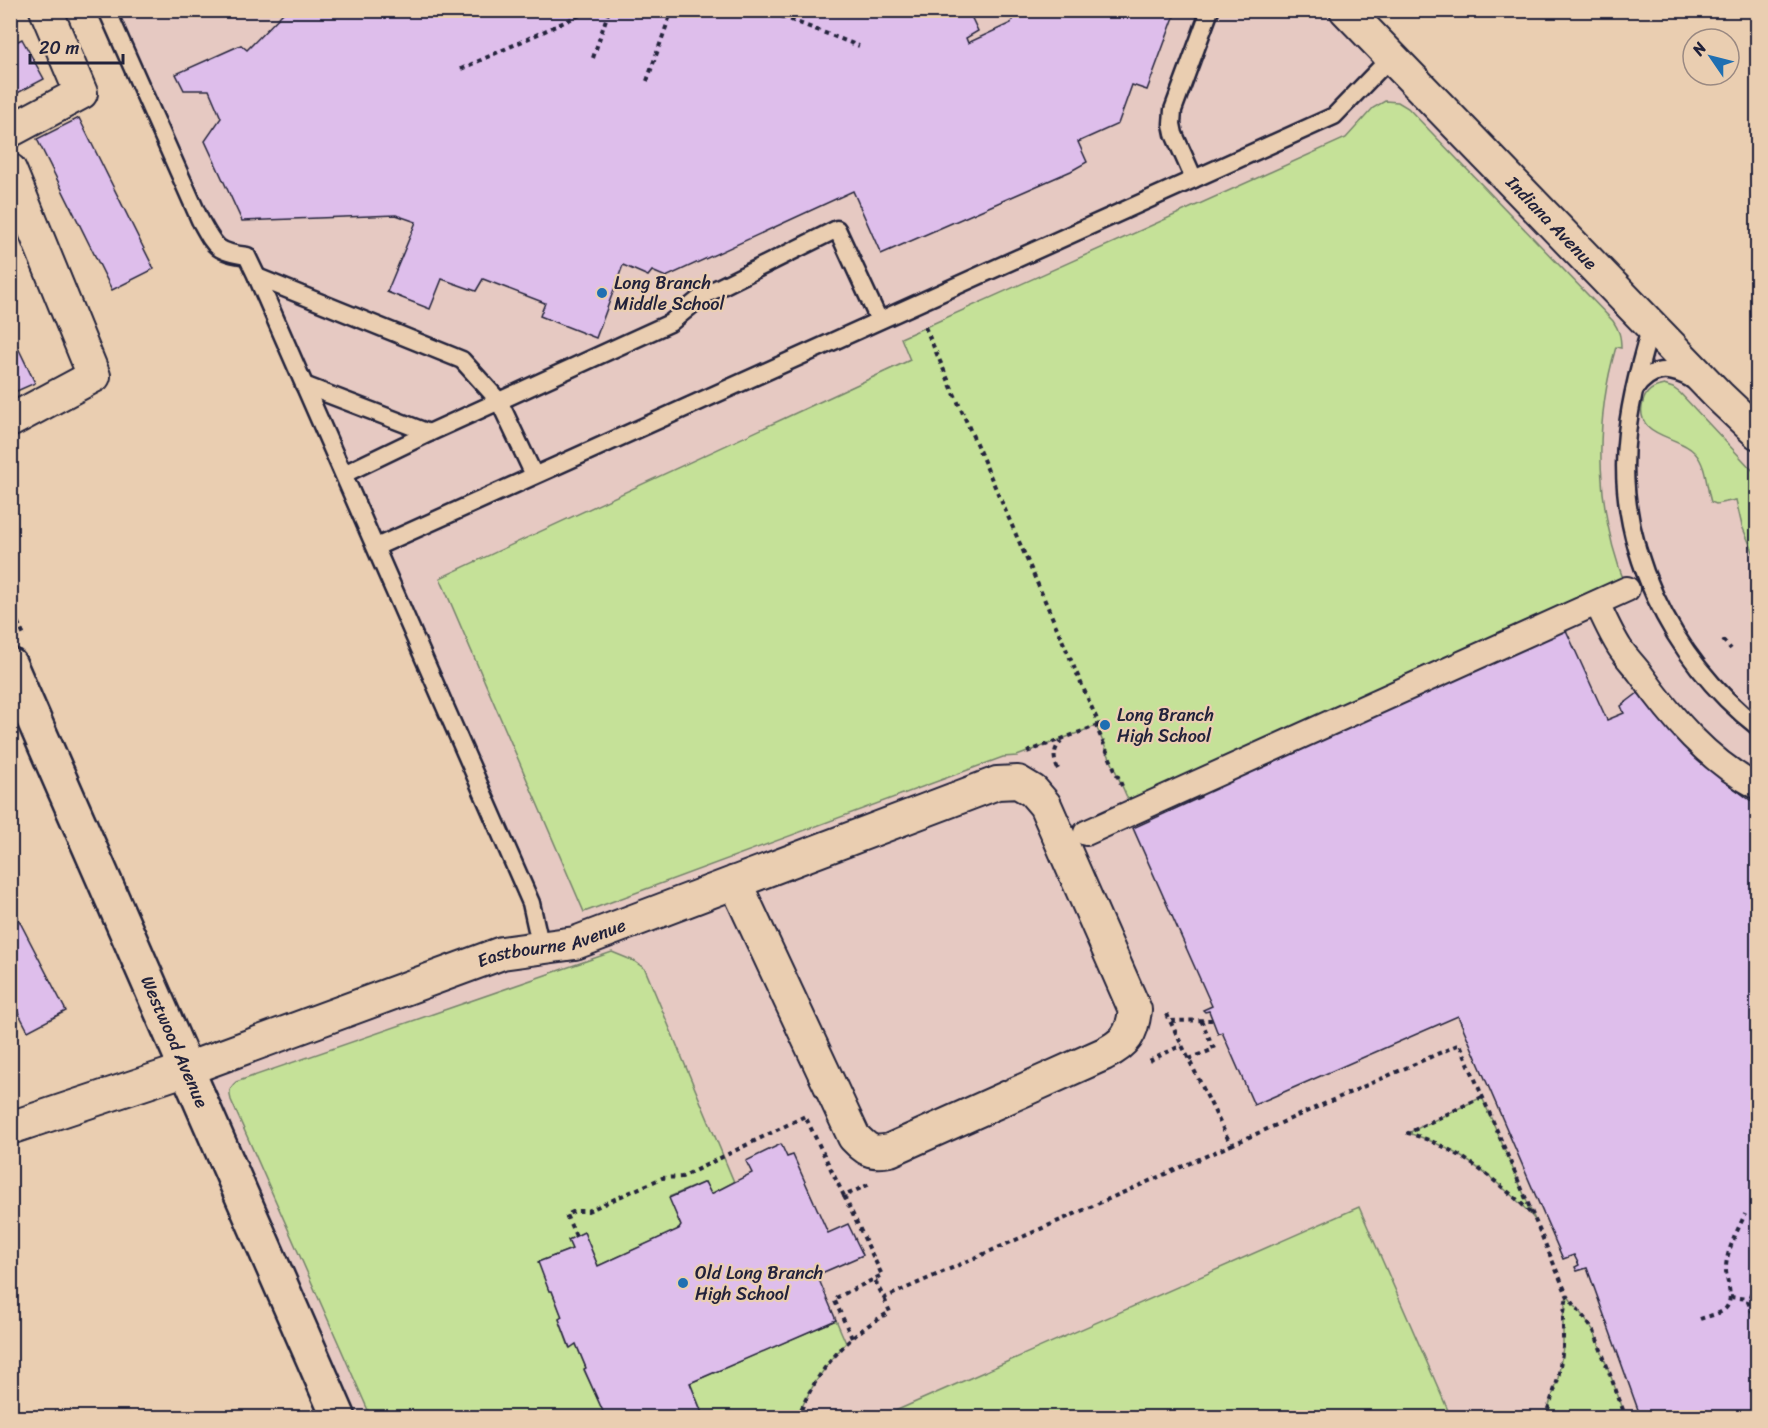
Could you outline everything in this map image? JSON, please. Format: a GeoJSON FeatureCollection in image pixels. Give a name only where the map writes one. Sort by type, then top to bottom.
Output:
{"type":"FeatureCollection","features":[{"type":"Feature","properties":{"kind":"street"},"geometry":{"type":"LineString","coordinates":[[10,131],[81,93],[46,10]]}},
{"type":"Feature","properties":{"kind":"street","name":"Indiana Avenue"},"geometry":{"type":"LineString","coordinates":[[1346,10],[1719,396],[1758,433]]}},
{"type":"Feature","properties":{"kind":"street"},"geometry":{"type":"LineString","coordinates":[[10,170],[94,376],[10,421]]}},
{"type":"Feature","properties":{"kind":"street"},"geometry":{"type":"LineString","coordinates":[[1074,838],[1627,590]]}},
{"type":"Feature","properties":{"kind":"street"},"geometry":{"type":"LineString","coordinates":[[1596,603],[1620,648],[1678,722],[1711,755],[1731,771],[1758,787]]}},
{"type":"Feature","properties":{"kind":"street","name":"Westwood Avenue"},"geometry":{"type":"LineString","coordinates":[[10,665],[339,1418]]}},
{"type":"Feature","properties":{"kind":"street","name":"Eastbourne Avenue"},"geometry":{"type":"LineString","coordinates":[[10,1128],[187,1069],[502,953],[575,943],[735,882],[997,783],[1017,782],[1033,791],[1074,838],[1135,1010],[1128,1036],[1119,1046],[1104,1054],[890,1150],[877,1153],[865,1148],[854,1137],[735,882]]}},
{"type":"Feature","properties":{"kind":"lane"},"geometry":{"type":"LineString","coordinates":[[106,10],[209,237],[226,253],[247,256],[258,277],[531,903],[541,948]]}},
{"type":"Feature","properties":{"kind":"lane"},"geometry":{"type":"LineString","coordinates":[[1194,178],[1174,134],[1173,110],[1210,10]]}},
{"type":"Feature","properties":{"kind":"lane"},"geometry":{"type":"LineString","coordinates":[[376,547],[1334,116],[1391,57]]}},
{"type":"Feature","properties":{"kind":"lane"},"geometry":{"type":"LineString","coordinates":[[344,474],[670,323],[704,295],[837,229],[879,320]]}},
{"type":"Feature","properties":{"kind":"lane"},"geometry":{"type":"LineString","coordinates":[[258,277],[462,360],[499,401],[534,475]]}},
{"type":"Feature","properties":{"kind":"lane"},"geometry":{"type":"LineString","coordinates":[[1651,326],[1634,390],[1627,435],[1626,487],[1633,534],[1646,574],[1668,625],[1695,664],[1725,698],[1758,726]]}},
{"type":"Feature","properties":{"kind":"lane"},"geometry":{"type":"LineString","coordinates":[[1634,390],[1642,379],[1665,370],[1677,372],[1719,396]]}},
{"type":"Feature","properties":{"kind":"lane"},"geometry":{"type":"LineString","coordinates":[[304,385],[429,433]]}},
{"type":"Feature","properties":{"kind":"path"},"geometry":{"type":"LineString","coordinates":[[461,69],[591,10]]}},
{"type":"Feature","properties":{"kind":"path"},"geometry":{"type":"LineString","coordinates":[[593,58],[609,10]]}},
{"type":"Feature","properties":{"kind":"path"},"geometry":{"type":"LineString","coordinates":[[647,81],[672,10]]}},
{"type":"Feature","properties":{"kind":"path"},"geometry":{"type":"LineString","coordinates":[[765,10],[859,46]]}},
{"type":"Feature","properties":{"kind":"path"},"geometry":{"type":"LineString","coordinates":[[925,326],[1099,724],[1026,753]]}},
{"type":"Feature","properties":{"kind":"path"},"geometry":{"type":"LineString","coordinates":[[1723,640],[1731,649]]}},
{"type":"Feature","properties":{"kind":"path"},"geometry":{"type":"LineString","coordinates":[[1096,726],[1133,811]]}},
{"type":"Feature","properties":{"kind":"path"},"geometry":{"type":"LineString","coordinates":[[1062,778],[1053,759],[1057,745],[1063,738]]}},
{"type":"Feature","properties":{"kind":"path"},"geometry":{"type":"LineString","coordinates":[[1163,1016],[1163,1005],[1231,1145]]}},
{"type":"Feature","properties":{"kind":"path"},"geometry":{"type":"LineString","coordinates":[[1189,1059],[1214,1049],[1201,1020]]}},
{"type":"Feature","properties":{"kind":"path"},"geometry":{"type":"LineString","coordinates":[[1170,1021],[1212,1020]]}},
{"type":"Feature","properties":{"kind":"path"},"geometry":{"type":"LineString","coordinates":[[884,1298],[1460,1044],[1567,1295],[1594,1331],[1626,1418]]}},
{"type":"Feature","properties":{"kind":"path"},"geometry":{"type":"LineString","coordinates":[[1145,1060],[1182,1045]]}},
{"type":"Feature","properties":{"kind":"path"},"geometry":{"type":"LineString","coordinates":[[1482,1097],[1408,1132],[1430,1139],[1474,1164],[1515,1196],[1535,1221]]}},
{"type":"Feature","properties":{"kind":"path"},"geometry":{"type":"LineString","coordinates":[[576,1236],[566,1215],[574,1211],[588,1211],[662,1178],[682,1177],[805,1116],[882,1275],[834,1299],[852,1338]]}},
{"type":"Feature","properties":{"kind":"path"},"geometry":{"type":"LineString","coordinates":[[844,1196],[877,1181]]}},
{"type":"Feature","properties":{"kind":"path"},"geometry":{"type":"LineString","coordinates":[[1700,1319],[1728,1306],[1730,1297],[1726,1275],[1727,1259],[1745,1214]]}},
{"type":"Feature","properties":{"kind":"path"},"geometry":{"type":"LineString","coordinates":[[798,1418],[809,1392],[832,1359],[862,1329],[890,1312],[874,1279]]}},
{"type":"Feature","properties":{"kind":"path"},"geometry":{"type":"LineString","coordinates":[[1758,1287],[1752,1291],[1748,1299],[1749,1307],[1758,1313]]}},
{"type":"Feature","properties":{"kind":"path"},"geometry":{"type":"LineString","coordinates":[[1545,1418],[1560,1371],[1564,1334],[1563,1317],[1567,1295]]}},
{"type":"Feature","properties":{"kind":"path"},"geometry":{"type":"LineString","coordinates":[[1730,1297],[1748,1299]]}},
{"type":"Feature","properties":{"kind":"shaded area","name":"Long Branch High School"},"geometry":{"type":"Polygon","coordinates":[[[107,11],[1346,11],[1757,433],[1757,1417],[337,1417],[187,1069],[540,948],[531,903],[247,256],[216,246],[107,11]]]}},
{"type":"Feature","properties":{"kind":"green space"},"geometry":{"type":"Polygon","coordinates":[[[1385,101],[1398,102],[1408,108],[1617,327],[1621,348],[1616,347],[1604,407],[1601,469],[1609,530],[1627,589],[1133,811],[1096,726],[1017,756],[1003,757],[584,912],[440,578],[910,360],[901,338],[1346,138],[1373,108],[1385,101]]]}},
{"type":"Feature","properties":{"kind":"green space"},"geometry":{"type":"Polygon","coordinates":[[[1664,385],[1680,393],[1757,475],[1757,561],[1742,526],[1736,500],[1716,504],[1711,502],[1704,470],[1695,453],[1679,442],[1651,429],[1645,423],[1642,414],[1644,398],[1650,390],[1664,385]]]}},
{"type":"Feature","properties":{"kind":"green space"},"geometry":{"type":"Polygon","coordinates":[[[612,952],[634,961],[645,969],[734,1182],[711,1194],[705,1182],[669,1197],[681,1226],[679,1229],[598,1266],[584,1232],[568,1240],[572,1249],[539,1262],[549,1291],[552,1291],[562,1317],[559,1319],[569,1347],[576,1344],[586,1368],[584,1370],[606,1417],[371,1417],[231,1100],[231,1088],[236,1082],[612,952]]]}},
{"type":"Feature","properties":{"kind":"green space"},"geometry":{"type":"Polygon","coordinates":[[[1482,1097],[1535,1220],[1511,1195],[1469,1162],[1447,1148],[1408,1133],[1482,1097]]]}},
{"type":"Feature","properties":{"kind":"green space"},"geometry":{"type":"Polygon","coordinates":[[[1359,1207],[1450,1415],[1445,1418],[895,1417],[893,1412],[1359,1207]]]}},
{"type":"Feature","properties":{"kind":"green space"},"geometry":{"type":"Polygon","coordinates":[[[1567,1295],[1594,1331],[1626,1417],[1545,1417],[1558,1379],[1567,1295]]]}},
{"type":"Feature","properties":{"kind":"green space"},"geometry":{"type":"Polygon","coordinates":[[[836,1320],[846,1343],[818,1378],[798,1417],[704,1417],[690,1383],[836,1320]]]}},
{"type":"Feature","properties":{"kind":"building","name":"Long Branch Middle School"},"geometry":{"type":"Polygon","coordinates":[[[286,10],[968,10],[978,31],[966,38],[968,43],[1011,23],[1015,10],[1156,10],[1174,17],[1147,90],[1132,85],[1118,124],[1078,142],[1087,162],[1071,171],[881,254],[853,191],[666,277],[652,271],[648,276],[623,265],[596,338],[540,316],[545,303],[483,279],[476,291],[442,279],[430,309],[387,292],[416,222],[396,215],[242,221],[205,141],[221,118],[209,90],[184,90],[176,74],[241,45],[247,50],[286,10]]]}},
{"type":"Feature","properties":{"kind":"building"},"geometry":{"type":"Polygon","coordinates":[[[22,39],[44,79],[10,97],[10,45],[22,39]]]}},
{"type":"Feature","properties":{"kind":"building"},"geometry":{"type":"Polygon","coordinates":[[[79,118],[154,269],[112,290],[37,139],[79,118]]]}},
{"type":"Feature","properties":{"kind":"building"},"geometry":{"type":"Polygon","coordinates":[[[10,331],[35,383],[10,394],[10,331]]]}},
{"type":"Feature","properties":{"kind":"building","name":"Long Branch High School"},"geometry":{"type":"Polygon","coordinates":[[[1565,628],[1607,720],[1624,713],[1621,706],[1638,693],[1663,722],[1724,781],[1758,806],[1758,1418],[1641,1418],[1587,1268],[1577,1271],[1575,1267],[1579,1265],[1574,1255],[1563,1259],[1458,1016],[1254,1105],[1222,1032],[1218,1034],[1209,1011],[1203,1010],[1212,1006],[1133,828],[1201,797],[1200,792],[1408,701],[1407,698],[1565,628]]]}},
{"type":"Feature","properties":{"kind":"building"},"geometry":{"type":"Polygon","coordinates":[[[10,903],[66,1011],[28,1031],[10,997],[10,903]]]}},
{"type":"Feature","properties":{"kind":"building","name":"Old Long Branch High School"},"geometry":{"type":"Polygon","coordinates":[[[781,1144],[787,1157],[793,1155],[828,1233],[848,1224],[863,1255],[817,1275],[836,1320],[690,1383],[704,1418],[606,1418],[584,1369],[586,1368],[576,1344],[570,1348],[559,1319],[562,1317],[538,1262],[572,1249],[568,1240],[584,1232],[598,1266],[679,1229],[681,1226],[669,1198],[705,1182],[711,1194],[752,1173],[746,1161],[781,1144]]]}},
{"type":"Feature","properties":{"kind":"place","name":"Long Branch Middle School"},"geometry":{"type":"Point","coordinates":[602,293]}},
{"type":"Feature","properties":{"kind":"place","name":"Long Branch High School"},"geometry":{"type":"Point","coordinates":[1105,725]}},
{"type":"Feature","properties":{"kind":"place","name":"Old Long Branch High School"},"geometry":{"type":"Point","coordinates":[683,1283]}}]}
